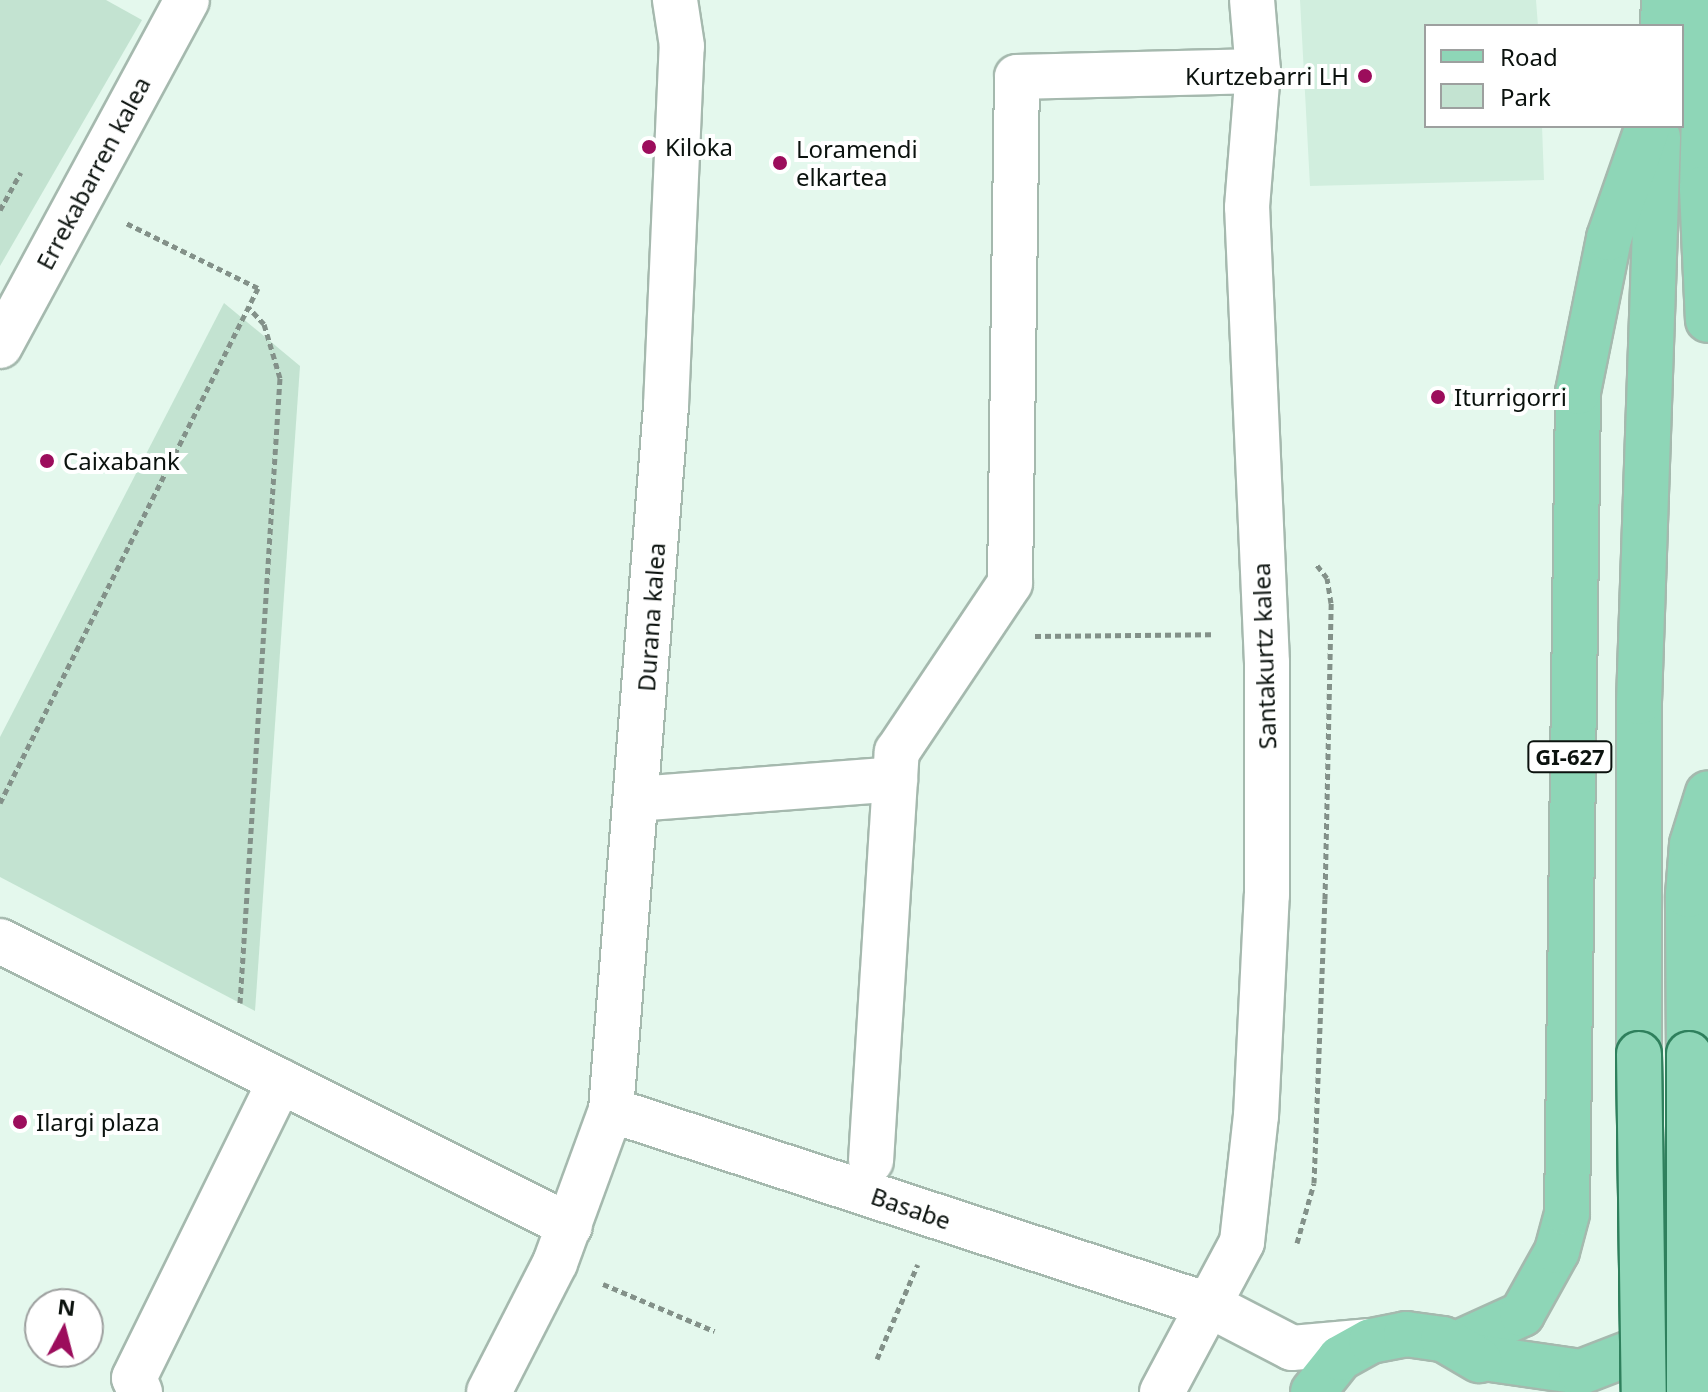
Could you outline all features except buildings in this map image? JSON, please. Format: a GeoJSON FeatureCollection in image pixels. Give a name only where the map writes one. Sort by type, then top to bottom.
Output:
{"type":"FeatureCollection","features":[{"type":"Feature","properties":{"kind":"main road"},"geometry":{"type":"LineString","coordinates":[[1663,24],[1664,0]]}},
{"type":"Feature","properties":{"kind":"main road"},"geometry":{"type":"LineString","coordinates":[[1707,0],[1702,205],[1708,320]]}},
{"type":"Feature","properties":{"kind":"main road","name":"GI-627"},"geometry":{"type":"LineString","coordinates":[[1466,1351],[1522,1314],[1557,1251],[1567,1213],[1578,392],[1609,238],[1647,128]]}},
{"type":"Feature","properties":{"kind":"main road","name":"GI-627"},"geometry":{"type":"LineString","coordinates":[[1644,1392],[1639,1054],[1639,702],[1658,128]]}},
{"type":"Feature","properties":{"kind":"main road"},"geometry":{"type":"LineString","coordinates":[[1689,1392],[1688,895],[1692,844],[1708,793]]}},
{"type":"Feature","properties":{"kind":"main road"},"geometry":{"type":"LineString","coordinates":[[1311,1392],[1340,1358],[1371,1341],[1406,1334],[1574,1382],[1708,1323]]}},
{"type":"Feature","properties":{"kind":"main road"},"geometry":{"type":"LineString","coordinates":[[1466,1351],[1505,1392]]}},
{"type":"Feature","properties":{"kind":"street","name":"Errekabarren kalea"},"geometry":{"type":"LineString","coordinates":[[0,346],[187,0]]}},
{"type":"Feature","properties":{"kind":"street","name":"Durana kalea"},"geometry":{"type":"LineString","coordinates":[[489,1392],[570,1226],[611,1110],[668,359],[682,46],[675,0]]}},
{"type":"Feature","properties":{"kind":"street","name":"Santakurtz kalea"},"geometry":{"type":"LineString","coordinates":[[1162,1392],[1211,1306],[1242,1242],[1267,895],[1267,663],[1247,207],[1258,71],[1252,0]]}},
{"type":"Feature","properties":{"kind":"street"},"geometry":{"type":"LineString","coordinates":[[871,1161],[897,752],[1010,583],[1017,77],[1258,71]]}},
{"type":"Feature","properties":{"kind":"street"},"geometry":{"type":"LineString","coordinates":[[637,799],[895,779]]}},
{"type":"Feature","properties":{"kind":"street"},"geometry":{"type":"LineString","coordinates":[[0,941],[570,1226]]}},
{"type":"Feature","properties":{"kind":"street"},"geometry":{"type":"LineString","coordinates":[[140,1392],[134,1378],[280,1081]]}},
{"type":"Feature","properties":{"kind":"street","name":"Basabe"},"geometry":{"type":"LineString","coordinates":[[611,1110],[1211,1306],[1292,1348]]}},
{"type":"Feature","properties":{"kind":"street"},"geometry":{"type":"LineString","coordinates":[[1311,1392],[1292,1348],[1371,1341]]}},
{"type":"Feature","properties":{"kind":"path"},"geometry":{"type":"LineString","coordinates":[[0,210],[21,172]]}},
{"type":"Feature","properties":{"kind":"path"},"geometry":{"type":"LineString","coordinates":[[0,803],[258,288],[122,221]]}},
{"type":"Feature","properties":{"kind":"path"},"geometry":{"type":"LineString","coordinates":[[239,1012],[280,378],[264,324],[248,307]]}},
{"type":"Feature","properties":{"kind":"path"},"geometry":{"type":"LineString","coordinates":[[974,637],[1227,633]]}},
{"type":"Feature","properties":{"kind":"path"},"geometry":{"type":"LineString","coordinates":[[877,1359],[922,1255]]}},
{"type":"Feature","properties":{"kind":"path"},"geometry":{"type":"LineString","coordinates":[[621,1292],[714,1331]]}},
{"type":"Feature","properties":{"kind":"shaded area","name":"Kurtzebarri LH"},"geometry":{"type":"Polygon","coordinates":[[[1300,0],[1536,0],[1538,24],[1424,24],[1424,128],[1542,128],[1544,180],[1310,186],[1300,0]]]}},
{"type":"Feature","properties":{"kind":"green space"},"geometry":{"type":"Polygon","coordinates":[[[0,0],[106,0],[142,20],[0,266],[0,0]]]}},
{"type":"Feature","properties":{"kind":"green space"},"geometry":{"type":"Polygon","coordinates":[[[224,303],[300,366],[255,1011],[0,877],[0,737],[224,303]]]}},
{"type":"Feature","properties":{"kind":"place","name":"Kurtzebarri LH"},"geometry":{"type":"Point","coordinates":[1365,76]}},
{"type":"Feature","properties":{"kind":"place","name":"Kiloka"},"geometry":{"type":"Point","coordinates":[649,147]}},
{"type":"Feature","properties":{"kind":"place","name":"Loramendi elkartea"},"geometry":{"type":"Point","coordinates":[780,163]}},
{"type":"Feature","properties":{"kind":"place","name":"Iturrigorri"},"geometry":{"type":"Point","coordinates":[1438,397]}},
{"type":"Feature","properties":{"kind":"place","name":"Caixabank"},"geometry":{"type":"Point","coordinates":[47,461]}},
{"type":"Feature","properties":{"kind":"place","name":"Ilargi plaza"},"geometry":{"type":"Point","coordinates":[20,1122]}}]}
